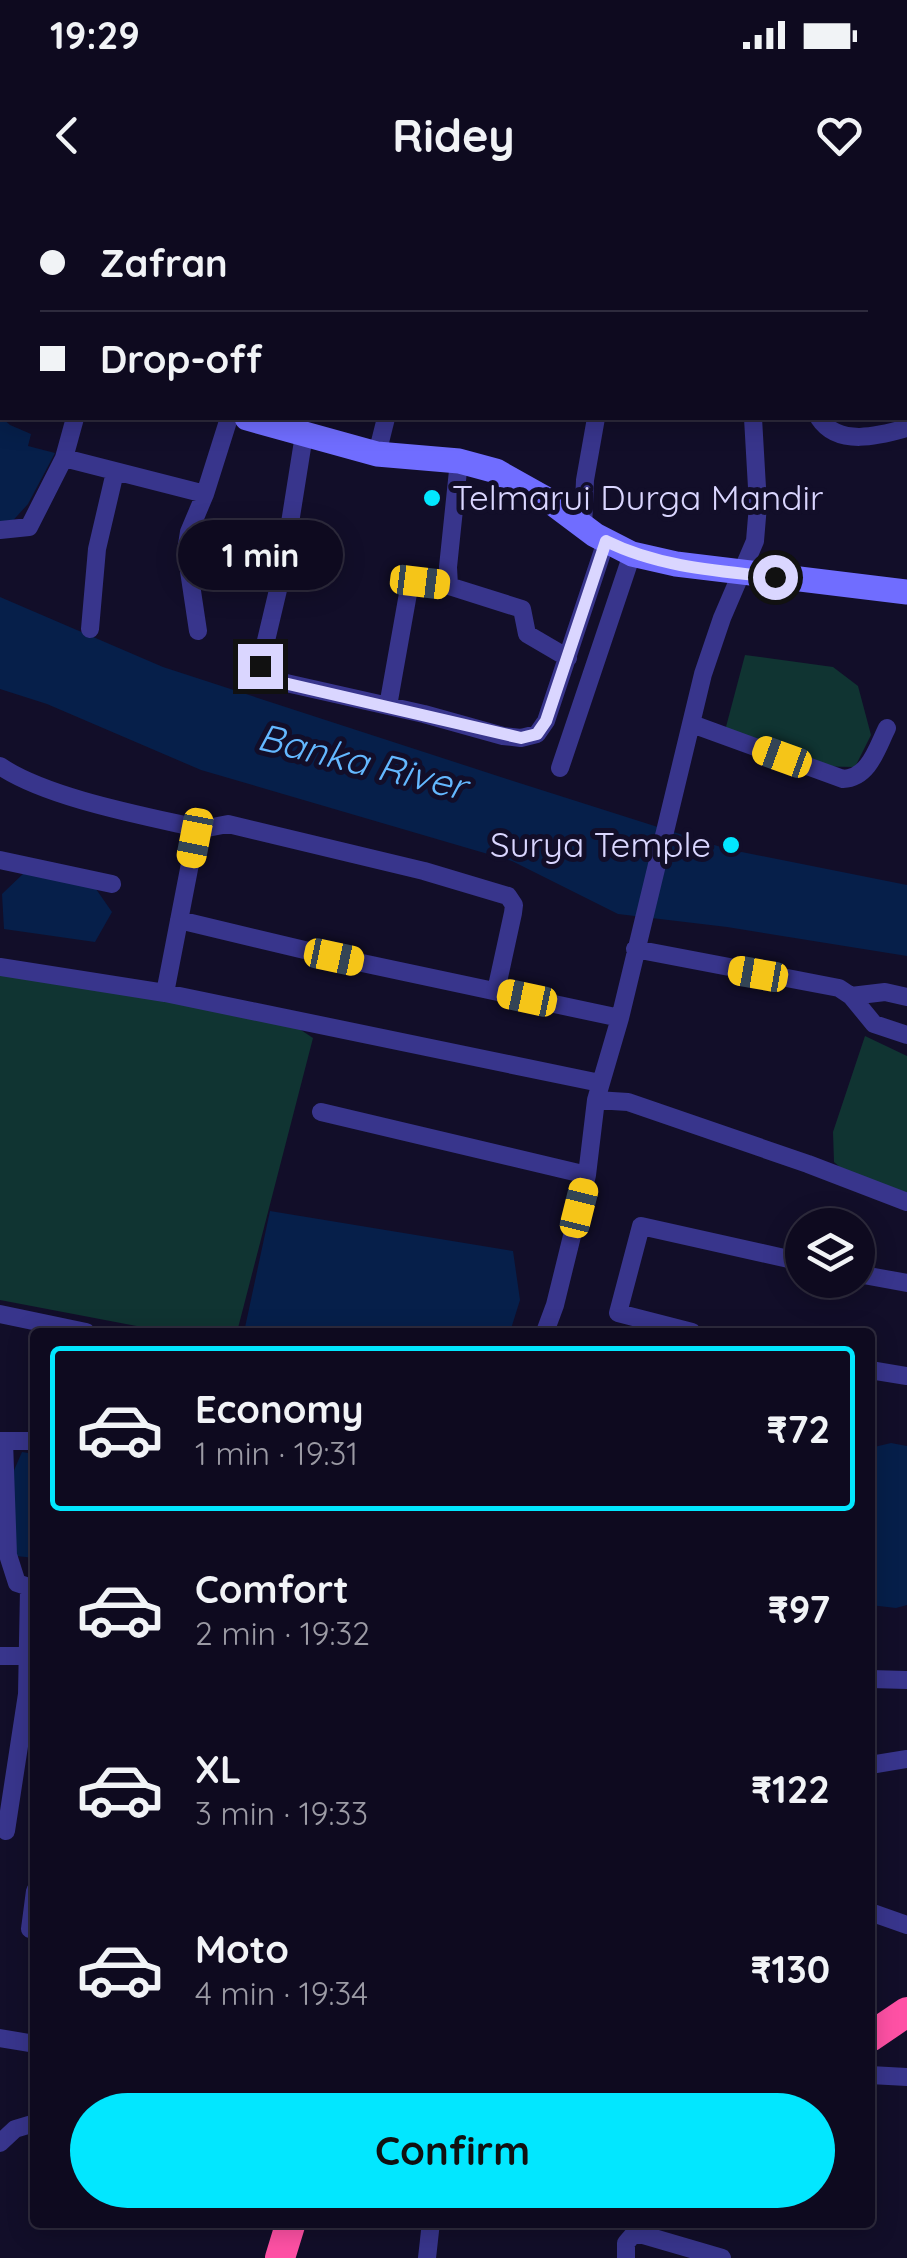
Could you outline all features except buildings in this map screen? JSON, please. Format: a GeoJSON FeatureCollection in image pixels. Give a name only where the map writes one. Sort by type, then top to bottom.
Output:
{"type":"FeatureCollection","features":[{"type":"Feature","properties":{"kind":"highway"},"geometry":{"type":"LineString","coordinates":[[875,2034],[907,2012]]}},
{"type":"Feature","properties":{"kind":"highway"},"geometry":{"type":"LineString","coordinates":[[280,2258],[289,2228]]}},
{"type":"Feature","properties":{"kind":"street"},"geometry":{"type":"LineString","coordinates":[[0,530],[28,526],[64,458],[74,420]]}},
{"type":"Feature","properties":{"kind":"street"},"geometry":{"type":"LineString","coordinates":[[198,631],[186,551],[228,420]]}},
{"type":"Feature","properties":{"kind":"street"},"geometry":{"type":"LineString","coordinates":[[258,420],[295,427],[377,454],[460,461],[496,470],[525,485],[583,528],[632,554],[742,574],[907,592]]}},
{"type":"Feature","properties":{"kind":"street"},"geometry":{"type":"LineString","coordinates":[[377,454],[386,420]]}},
{"type":"Feature","properties":{"kind":"street"},"geometry":{"type":"LineString","coordinates":[[583,528],[585,480],[596,420]]}},
{"type":"Feature","properties":{"kind":"street"},"geometry":{"type":"LineString","coordinates":[[546,1328],[586,1176],[598,1091],[620,1018],[703,674],[755,541],[758,504],[753,420]]}},
{"type":"Feature","properties":{"kind":"street"},"geometry":{"type":"LineString","coordinates":[[821,420],[835,432],[860,437],[882,436],[907,428]]}},
{"type":"Feature","properties":{"kind":"street"},"geometry":{"type":"LineString","coordinates":[[860,420],[860,437]]}},
{"type":"Feature","properties":{"kind":"street"},"geometry":{"type":"LineString","coordinates":[[295,427],[282,574],[260,666],[260,674],[271,680],[521,738],[537,734],[546,721],[606,541]]}},
{"type":"Feature","properties":{"kind":"street"},"geometry":{"type":"LineString","coordinates":[[64,458],[205,494]]}},
{"type":"Feature","properties":{"kind":"street"},"geometry":{"type":"LineString","coordinates":[[449,586],[460,461]]}},
{"type":"Feature","properties":{"kind":"street"},"geometry":{"type":"LineString","coordinates":[[90,629],[99,535],[115,472]]}},
{"type":"Feature","properties":{"kind":"street"},"geometry":{"type":"LineString","coordinates":[[560,768],[632,554]]}},
{"type":"Feature","properties":{"kind":"street"},"geometry":{"type":"LineString","coordinates":[[388,706],[409,588],[420,582],[449,586],[522,610],[527,634],[568,658]]}},
{"type":"Feature","properties":{"kind":"street"},"geometry":{"type":"LineString","coordinates":[[692,724],[843,779],[862,772],[887,728]]}},
{"type":"Feature","properties":{"kind":"street"},"geometry":{"type":"LineString","coordinates":[[0,766],[40,786],[130,813],[202,829],[228,824],[424,871],[508,896],[514,905],[513,913],[496,991]]}},
{"type":"Feature","properties":{"kind":"street"},"geometry":{"type":"LineString","coordinates":[[165,993],[195,838],[202,829]]}},
{"type":"Feature","properties":{"kind":"street"},"geometry":{"type":"LineString","coordinates":[[0,860],[112,884]]}},
{"type":"Feature","properties":{"kind":"street"},"geometry":{"type":"LineString","coordinates":[[179,920],[620,1018]]}},
{"type":"Feature","properties":{"kind":"street"},"geometry":{"type":"LineString","coordinates":[[636,949],[838,988],[851,996],[874,1024],[907,1035]]}},
{"type":"Feature","properties":{"kind":"street"},"geometry":{"type":"LineString","coordinates":[[0,967],[165,993],[598,1091],[907,1202]]}},
{"type":"Feature","properties":{"kind":"street"},"geometry":{"type":"LineString","coordinates":[[851,996],[885,992],[907,997]]}},
{"type":"Feature","properties":{"kind":"street"},"geometry":{"type":"LineString","coordinates":[[320,1112],[586,1176]]}},
{"type":"Feature","properties":{"kind":"street"},"geometry":{"type":"LineString","coordinates":[[676,1328],[618,1313],[641,1226],[785,1258]]}},
{"type":"Feature","properties":{"kind":"street"},"geometry":{"type":"LineString","coordinates":[[875,1277],[907,1283]]}},
{"type":"Feature","properties":{"kind":"street"},"geometry":{"type":"LineString","coordinates":[[0,1314],[67,1328]]}},
{"type":"Feature","properties":{"kind":"street"},"geometry":{"type":"LineString","coordinates":[[875,1371],[907,1376]]}},
{"type":"Feature","properties":{"kind":"street"},"geometry":{"type":"LineString","coordinates":[[30,1441],[2,1441],[8,1555],[17,1582],[30,1588]]}},
{"type":"Feature","properties":{"kind":"street"},"geometry":{"type":"LineString","coordinates":[[0,1656],[30,1656]]}},
{"type":"Feature","properties":{"kind":"street"},"geometry":{"type":"LineString","coordinates":[[6,1831],[30,1672]]}},
{"type":"Feature","properties":{"kind":"street"},"geometry":{"type":"LineString","coordinates":[[875,1679],[907,1680]]}},
{"type":"Feature","properties":{"kind":"street"},"geometry":{"type":"LineString","coordinates":[[875,1765],[907,1759]]}},
{"type":"Feature","properties":{"kind":"street"},"geometry":{"type":"LineString","coordinates":[[875,1914],[907,1925]]}},
{"type":"Feature","properties":{"kind":"street"},"geometry":{"type":"LineString","coordinates":[[0,2038],[30,2043]]}},
{"type":"Feature","properties":{"kind":"street"},"geometry":{"type":"LineString","coordinates":[[875,2075],[907,2077]]}},
{"type":"Feature","properties":{"kind":"street"},"geometry":{"type":"LineString","coordinates":[[0,2143],[15,2129],[30,2124]]}},
{"type":"Feature","properties":{"kind":"street"},"geometry":{"type":"LineString","coordinates":[[427,2258],[430,2228]]}},
{"type":"Feature","properties":{"kind":"street"},"geometry":{"type":"LineString","coordinates":[[626,2258],[632,2230],[722,2258]]}},
{"type":"Feature","properties":{"kind":"green space"},"geometry":{"type":"Polygon","coordinates":[[[745,655],[833,667],[858,686],[871,735],[855,767],[802,766],[722,742],[745,655]]]}},
{"type":"Feature","properties":{"kind":"green space"},"geometry":{"type":"Polygon","coordinates":[[[0,968],[286,1020],[313,1038],[238,1328],[147,1328],[0,1300],[0,968]]]}},
{"type":"Feature","properties":{"kind":"green space"},"geometry":{"type":"Polygon","coordinates":[[[865,1036],[907,1056],[907,1203],[863,1187],[834,1162],[833,1132],[865,1036]]]}},
{"type":"Feature","properties":{"kind":"water"},"geometry":{"type":"Polygon","coordinates":[[[0,420],[4,420],[31,434],[28,446],[55,453],[28,504],[7,527],[0,527],[0,420]]]}},
{"type":"Feature","properties":{"kind":"water","name":"Banka River"},"geometry":{"type":"Polygon","coordinates":[[[0,597],[163,667],[727,849],[907,885],[907,956],[618,914],[512,861],[201,770],[47,704],[0,689],[0,597]]]}},
{"type":"Feature","properties":{"kind":"water"},"geometry":{"type":"Polygon","coordinates":[[[25,872],[96,889],[112,912],[95,942],[4,929],[2,894],[25,872]]]}},
{"type":"Feature","properties":{"kind":"water"},"geometry":{"type":"Polygon","coordinates":[[[270,1211],[513,1251],[520,1300],[511,1328],[245,1328],[270,1211]]]}},
{"type":"Feature","properties":{"kind":"water"},"geometry":{"type":"Polygon","coordinates":[[[891,1443],[907,1446],[907,1605],[896,1608],[875,1606],[875,1447],[891,1443]]]}},
{"type":"Feature","properties":{"kind":"water"},"geometry":{"type":"Polygon","coordinates":[[[22,1452],[30,1453],[30,1557],[16,1556],[8,1484],[22,1452]]]}},
{"type":"Feature","properties":{"kind":"place","name":"Telmarui Durga Mandir"},"geometry":{"type":"Point","coordinates":[432,498]}},
{"type":"Feature","properties":{"kind":"place","name":"Surya Temple"},"geometry":{"type":"Point","coordinates":[731,845]}},
{"type":"Feature","properties":{"kind":"route"},"geometry":{"type":"LineString","coordinates":[[260,666],[260,674],[271,680],[521,738],[537,734],[546,721],[606,541],[632,554],[676,564],[775,577]]}}]}
